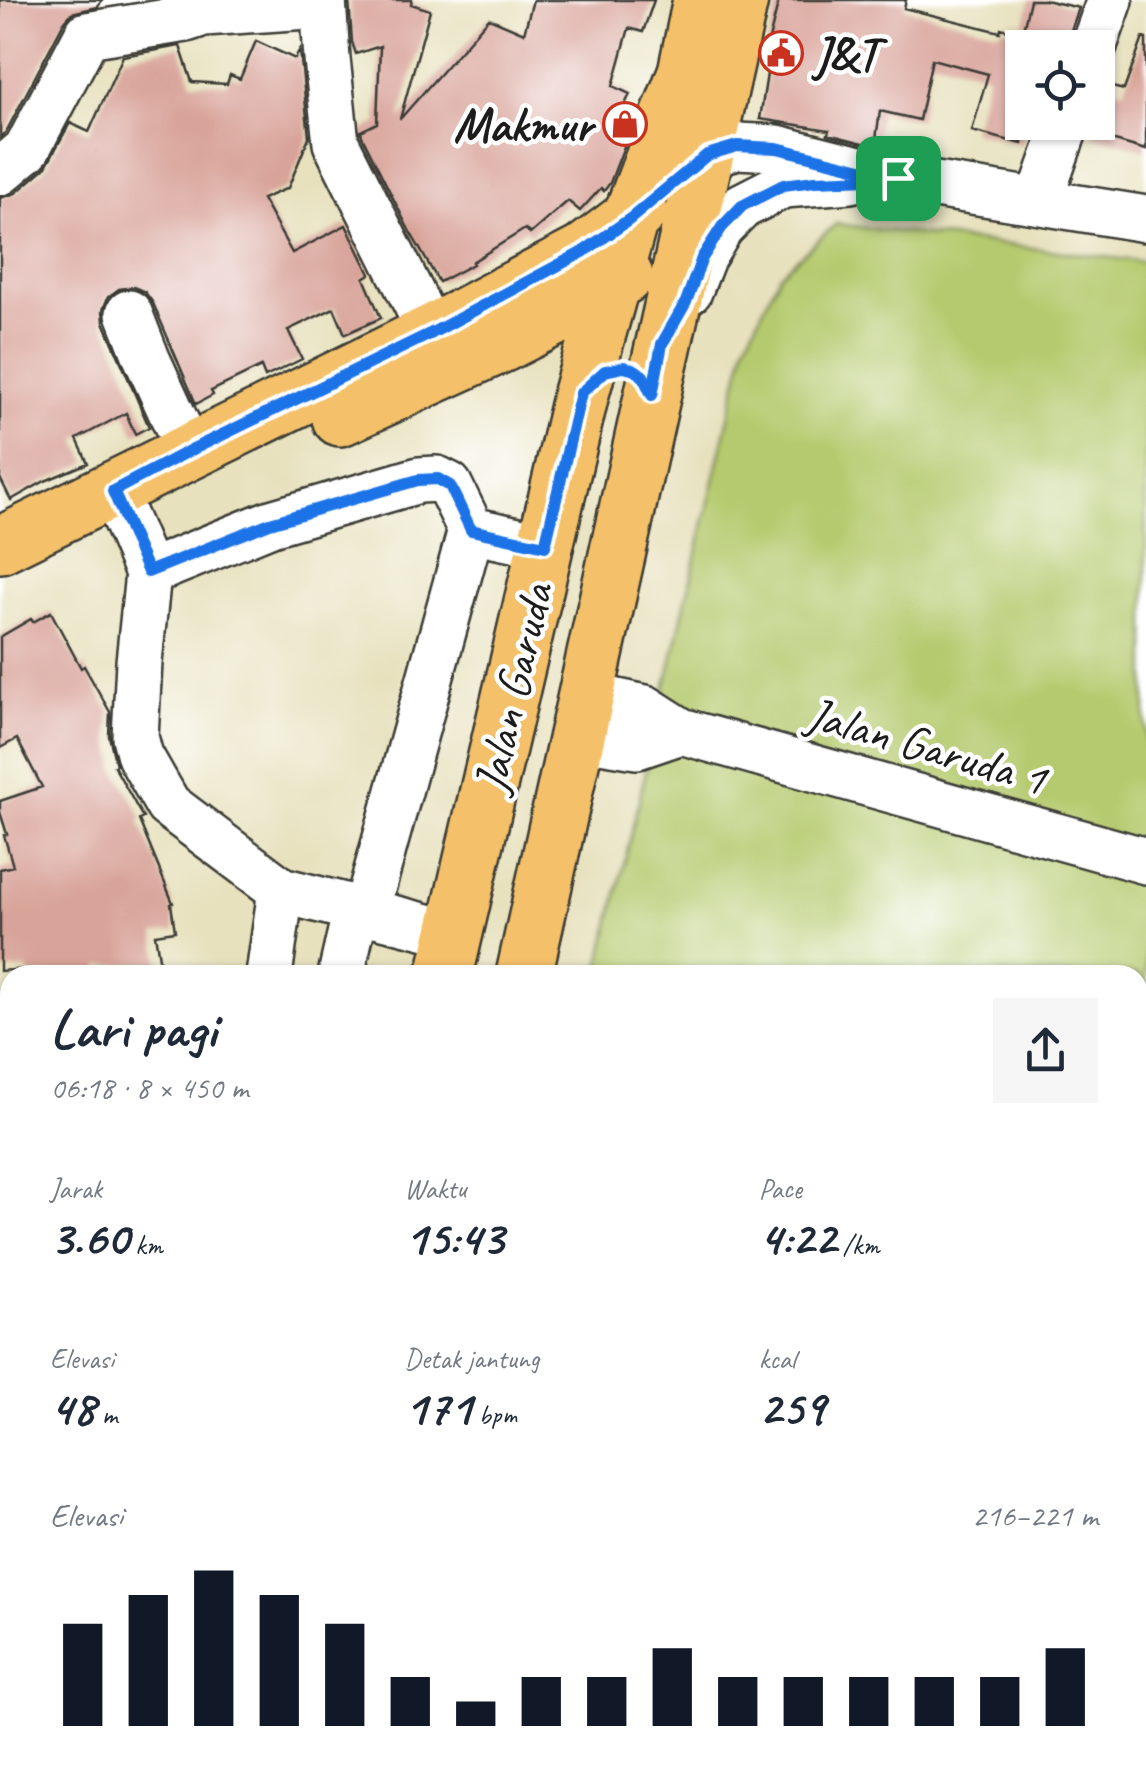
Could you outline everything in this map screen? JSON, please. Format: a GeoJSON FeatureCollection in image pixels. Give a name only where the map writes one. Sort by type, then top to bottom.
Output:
{"type":"FeatureCollection","features":[{"type":"Feature","properties":{"kind":"main road","name":"Jalan Garuda"},"geometry":{"type":"LineString","coordinates":[[450,955],[581,393],[630,219],[686,72],[701,0]]}},
{"type":"Feature","properties":{"kind":"main road","name":"Jalan Garuda"},"geometry":{"type":"LineString","coordinates":[[526,965],[740,0]]}},
{"type":"Feature","properties":{"kind":"main road"},"geometry":{"type":"LineString","coordinates":[[0,574],[118,504],[189,451],[432,333],[583,252],[707,155]]}},
{"type":"Feature","properties":{"kind":"main road"},"geometry":{"type":"LineString","coordinates":[[0,545],[118,504],[504,344],[685,244]]}},
{"type":"Feature","properties":{"kind":"main road"},"geometry":{"type":"LineString","coordinates":[[504,344],[525,347],[565,373],[581,393],[605,371],[624,367],[643,376],[657,370]]}},
{"type":"Feature","properties":{"kind":"street"},"geometry":{"type":"LineString","coordinates":[[1099,30],[1110,0]]}},
{"type":"Feature","properties":{"kind":"street"},"geometry":{"type":"LineString","coordinates":[[9,149],[87,36],[186,19],[202,6],[323,2],[336,142],[432,333]]}},
{"type":"Feature","properties":{"kind":"street"},"geometry":{"type":"LineString","coordinates":[[1039,201],[1061,140]]}},
{"type":"Feature","properties":{"kind":"street"},"geometry":{"type":"LineString","coordinates":[[707,155],[737,146],[777,148],[898,178],[1145,214]]}},
{"type":"Feature","properties":{"kind":"street"},"geometry":{"type":"LineString","coordinates":[[657,370],[702,258],[722,227],[742,206],[783,185],[898,178]]}},
{"type":"Feature","properties":{"kind":"street"},"geometry":{"type":"LineString","coordinates":[[129,313],[189,451]]}},
{"type":"Feature","properties":{"kind":"street"},"geometry":{"type":"LineString","coordinates":[[148,572],[270,523],[418,480],[438,479],[450,486],[471,530],[344,965]]}},
{"type":"Feature","properties":{"kind":"street"},"geometry":{"type":"LineString","coordinates":[[118,504],[148,572],[135,737],[140,756],[168,805],[280,890],[361,910],[450,955]]}},
{"type":"Feature","properties":{"kind":"street"},"geometry":{"type":"LineString","coordinates":[[471,530],[545,546]]}},
{"type":"Feature","properties":{"kind":"street","name":"Jalan Garuda 1"},"geometry":{"type":"LineString","coordinates":[[581,716],[644,708],[681,730],[1146,861]]}},
{"type":"Feature","properties":{"kind":"street"},"geometry":{"type":"LineString","coordinates":[[270,965],[280,890]]}},
{"type":"Feature","properties":{"kind":"green space"},"geometry":{"type":"Polygon","coordinates":[[[836,224],[1146,262],[1146,965],[600,965],[746,344],[780,274],[836,224]]]}},
{"type":"Feature","properties":{"kind":"building"},"geometry":{"type":"Polygon","coordinates":[[[0,0],[102,0],[98,7],[72,13],[64,22],[0,138],[0,0]]]}},
{"type":"Feature","properties":{"kind":"building"},"geometry":{"type":"Polygon","coordinates":[[[349,0],[412,0],[411,4],[430,10],[400,119],[489,18],[524,33],[533,0],[654,0],[643,32],[629,28],[613,86],[630,94],[621,113],[634,120],[610,183],[580,211],[568,201],[530,234],[525,229],[439,282],[362,136],[361,131],[377,123],[380,46],[356,54],[349,0]]]}},
{"type":"Feature","properties":{"kind":"building"},"geometry":{"type":"Polygon","coordinates":[[[779,0],[906,0],[904,8],[1000,32],[1001,28],[1008,30],[1005,140],[972,131],[988,74],[932,59],[919,120],[880,111],[875,146],[828,134],[829,130],[760,119],[769,61],[764,60],[779,0]]]}},
{"type":"Feature","properties":{"kind":"building"},"geometry":{"type":"Polygon","coordinates":[[[1030,0],[1079,8],[1071,30],[1023,30],[1030,0]]]}},
{"type":"Feature","properties":{"kind":"building"},"geometry":{"type":"Polygon","coordinates":[[[1143,38],[1146,39],[1146,150],[1111,140],[1115,140],[1115,88],[1124,90],[1143,38]]]}},
{"type":"Feature","properties":{"kind":"building"},"geometry":{"type":"Polygon","coordinates":[[[256,41],[295,59],[300,50],[309,137],[288,188],[262,199],[292,253],[346,225],[370,274],[364,278],[381,318],[345,334],[334,308],[288,330],[302,359],[265,377],[261,367],[211,391],[213,395],[196,404],[153,303],[145,292],[134,287],[119,289],[108,297],[104,322],[149,427],[135,434],[126,413],[77,439],[88,463],[11,500],[0,478],[0,198],[16,193],[45,168],[70,123],[89,132],[123,56],[180,46],[192,82],[227,84],[230,75],[240,79],[256,41]]]}},
{"type":"Feature","properties":{"kind":"building"},"geometry":{"type":"Polygon","coordinates":[[[51,612],[110,712],[114,766],[143,818],[139,820],[173,903],[175,931],[155,934],[160,964],[0,965],[0,869],[13,866],[0,801],[42,787],[17,739],[0,748],[0,637],[31,619],[33,622],[51,612]]]}},
{"type":"Feature","properties":{"kind":"place","name":"J&T"},"geometry":{"type":"Point","coordinates":[781,53]}},
{"type":"Feature","properties":{"kind":"place","name":"Makmur"},"geometry":{"type":"Point","coordinates":[625,124]}},
{"type":"Feature","properties":{"kind":"route"},"geometry":{"type":"LineString","coordinates":[[737,146],[762,146],[898,178],[783,185],[742,206],[722,227],[702,258],[686,302],[662,344],[652,395],[643,376],[624,367],[605,371],[581,393],[545,546],[471,530],[450,486],[438,479],[418,480],[270,523],[148,572],[113,491],[432,333],[583,252],[707,155],[737,146]]}}]}
